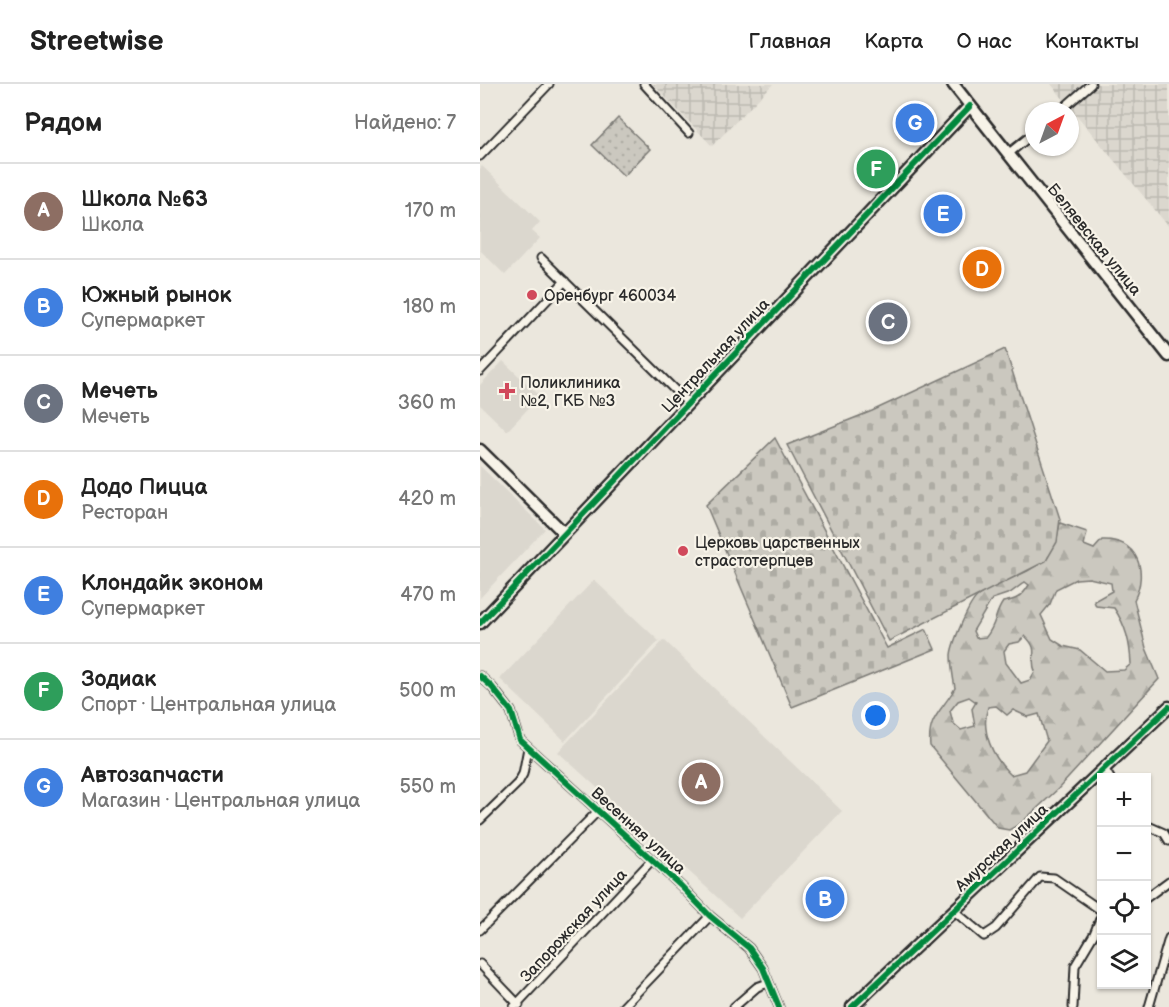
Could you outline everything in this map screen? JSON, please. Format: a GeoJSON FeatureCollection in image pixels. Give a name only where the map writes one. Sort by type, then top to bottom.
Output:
{"type":"FeatureCollection","features":[{"type":"Feature","properties":{"kind":"street"},"geometry":{"type":"LineString","coordinates":[[480,156],[549,84]]}},
{"type":"Feature","properties":{"kind":"street"},"geometry":{"type":"LineString","coordinates":[[644,84],[682,123],[689,134]]}},
{"type":"Feature","properties":{"kind":"street","name":"Беляевская улица"},"geometry":{"type":"LineString","coordinates":[[953,84],[1169,356]]}},
{"type":"Feature","properties":{"kind":"street"},"geometry":{"type":"LineString","coordinates":[[1070,102],[1091,84]]}},
{"type":"Feature","properties":{"kind":"street","name":"Центральная улица"},"geometry":{"type":"LineString","coordinates":[[480,623],[970,106]]}},
{"type":"Feature","properties":{"kind":"street"},"geometry":{"type":"LineString","coordinates":[[1008,154],[1025,140]]}},
{"type":"Feature","properties":{"kind":"street"},"geometry":{"type":"LineString","coordinates":[[541,258],[688,404]]}},
{"type":"Feature","properties":{"kind":"street"},"geometry":{"type":"LineString","coordinates":[[480,371],[565,281]]}},
{"type":"Feature","properties":{"kind":"street"},"geometry":{"type":"LineString","coordinates":[[480,450],[564,533]]}},
{"type":"Feature","properties":{"kind":"street","name":"Весенняя улица"},"geometry":{"type":"LineString","coordinates":[[480,676],[511,711],[520,740],[681,886],[710,916],[750,948],[763,968],[779,1007]]}},
{"type":"Feature","properties":{"kind":"street","name":"Амурская улица"},"geometry":{"type":"LineString","coordinates":[[1107,773],[1169,706]]}},
{"type":"Feature","properties":{"kind":"street"},"geometry":{"type":"LineString","coordinates":[[480,820],[518,783],[523,774],[528,748]]}},
{"type":"Feature","properties":{"kind":"street","name":"Амурская улица"},"geometry":{"type":"LineString","coordinates":[[852,1007],[953,910],[1097,782]]}},
{"type":"Feature","properties":{"kind":"street"},"geometry":{"type":"LineString","coordinates":[[480,930],[597,812]]}},
{"type":"Feature","properties":{"kind":"street"},"geometry":{"type":"LineString","coordinates":[[1150,827],[1164,833],[1169,840]]}},
{"type":"Feature","properties":{"kind":"street","name":"Запорожская улица"},"geometry":{"type":"LineString","coordinates":[[518,1006],[651,861]]}},
{"type":"Feature","properties":{"kind":"street"},"geometry":{"type":"LineString","coordinates":[[953,910],[984,936],[996,928],[1040,877],[1054,878],[1097,909]]}},
{"type":"Feature","properties":{"kind":"street"},"geometry":{"type":"LineString","coordinates":[[1151,894],[1169,881]]}},
{"type":"Feature","properties":{"kind":"street"},"geometry":{"type":"LineString","coordinates":[[622,1007],[710,916]]}},
{"type":"Feature","properties":{"kind":"street"},"geometry":{"type":"LineString","coordinates":[[1073,1007],[1075,966],[1097,925]]}},
{"type":"Feature","properties":{"kind":"street"},"geometry":{"type":"LineString","coordinates":[[1149,1007],[1169,938]]}},
{"type":"Feature","properties":{"kind":"street"},"geometry":{"type":"LineString","coordinates":[[480,964],[518,1006]]}},
{"type":"Feature","properties":{"kind":"street"},"geometry":{"type":"LineString","coordinates":[[734,1007],[757,987],[768,983]]}},
{"type":"Feature","properties":{"kind":"shaded area"},"geometry":{"type":"Polygon","coordinates":[[[653,84],[773,84],[712,146],[653,84]]]}},
{"type":"Feature","properties":{"kind":"shaded area"},"geometry":{"type":"Polygon","coordinates":[[[1051,84],[1169,84],[1169,227],[1079,118],[1079,102],[1066,102],[1051,84]]]}},
{"type":"Feature","properties":{"kind":"shaded area"},"geometry":{"type":"Polygon","coordinates":[[[482,166],[540,222],[532,231],[540,238],[505,275],[480,250],[480,169],[482,166]]]}},
{"type":"Feature","properties":{"kind":"shaded area","name":"Поликлиника №2, ГКБ №3"},"geometry":{"type":"Polygon","coordinates":[[[503,361],[540,396],[507,431],[480,405],[480,385],[503,361]]]}},
{"type":"Feature","properties":{"kind":"shaded area"},"geometry":{"type":"Polygon","coordinates":[[[480,466],[545,529],[480,598],[480,466]]]}},
{"type":"Feature","properties":{"kind":"shaded area"},"geometry":{"type":"Polygon","coordinates":[[[594,580],[659,641],[565,741],[500,679],[594,580]]]}},
{"type":"Feature","properties":{"kind":"shaded area"},"geometry":{"type":"Polygon","coordinates":[[[664,640],[842,811],[740,918],[558,752],[664,640]]]}},
{"type":"Feature","properties":{"kind":"green space"},"geometry":{"type":"Polygon","coordinates":[[[618,118],[650,149],[624,176],[592,145],[618,118]]]}},
{"type":"Feature","properties":{"kind":"green space"},"geometry":{"type":"Polygon","coordinates":[[[1005,349],[1060,519],[1057,542],[1046,561],[889,641],[787,445],[872,411],[1005,349]]]}},
{"type":"Feature","properties":{"kind":"green space"},"geometry":{"type":"Polygon","coordinates":[[[775,438],[887,648],[926,629],[935,649],[792,707],[706,505],[775,438]]]}},
{"type":"Feature","properties":{"kind":"green space"},"geometry":{"type":"Polygon","coordinates":[[[1060,523],[1087,532],[1084,545],[1094,549],[1102,540],[1124,544],[1131,550],[1140,568],[1138,589],[1134,600],[1146,648],[1159,679],[1058,789],[1020,824],[1009,830],[998,828],[930,746],[931,728],[936,715],[955,688],[951,655],[970,606],[978,596],[992,587],[1040,563],[1049,554],[1060,523]],[[1089,578],[1076,579],[1056,589],[1050,604],[1041,615],[1052,639],[1063,646],[1080,650],[1105,671],[1124,670],[1131,664],[1122,621],[1114,608],[1096,606],[1094,601],[1112,591],[1111,583],[1089,578]],[[1025,582],[1010,593],[992,599],[973,631],[976,638],[986,637],[1003,602],[1018,597],[1029,585],[1025,582]],[[1025,636],[1019,642],[1009,644],[1004,651],[1006,663],[1021,683],[1030,680],[1035,671],[1034,650],[1025,636]],[[969,697],[958,701],[950,711],[953,723],[961,730],[975,726],[972,709],[976,702],[969,697]],[[996,706],[988,707],[987,735],[999,761],[1011,775],[1025,771],[1047,741],[1039,714],[1028,717],[1013,710],[1007,715],[996,706]]]}},
{"type":"Feature","properties":{"kind":"cycle path"},"geometry":{"type":"LineString","coordinates":[[480,623],[970,106]]}},
{"type":"Feature","properties":{"kind":"cycle path"},"geometry":{"type":"LineString","coordinates":[[480,676],[511,711],[520,740],[681,886],[710,916],[749,948],[763,968],[779,1007]]}},
{"type":"Feature","properties":{"kind":"cycle path"},"geometry":{"type":"LineString","coordinates":[[852,1007],[1169,707]]}},
{"type":"Feature","properties":{"kind":"place","name":"Автозапчасти"},"geometry":{"type":"Point","coordinates":[915,123]}},
{"type":"Feature","properties":{"kind":"place","name":"Зодиак"},"geometry":{"type":"Point","coordinates":[876,169]}},
{"type":"Feature","properties":{"kind":"place","name":"Клондайк эконом"},"geometry":{"type":"Point","coordinates":[943,214]}},
{"type":"Feature","properties":{"kind":"place","name":"Додо Пицца"},"geometry":{"type":"Point","coordinates":[982,269]}},
{"type":"Feature","properties":{"kind":"place","name":"Оренбург 460034"},"geometry":{"type":"Point","coordinates":[532,295]}},
{"type":"Feature","properties":{"kind":"place","name":"Мечеть"},"geometry":{"type":"Point","coordinates":[888,322]}},
{"type":"Feature","properties":{"kind":"place","name":"Поликлиника №2, ГКБ №3"},"geometry":{"type":"Point","coordinates":[507,391]}},
{"type":"Feature","properties":{"kind":"place","name":"Церковь царственных страстотерпцев"},"geometry":{"type":"Point","coordinates":[683,551]}},
{"type":"Feature","properties":{"kind":"place","name":"Школа №63"},"geometry":{"type":"Point","coordinates":[701,782]}},
{"type":"Feature","properties":{"kind":"place","name":"Южный рынок"},"geometry":{"type":"Point","coordinates":[825,899]}}]}
